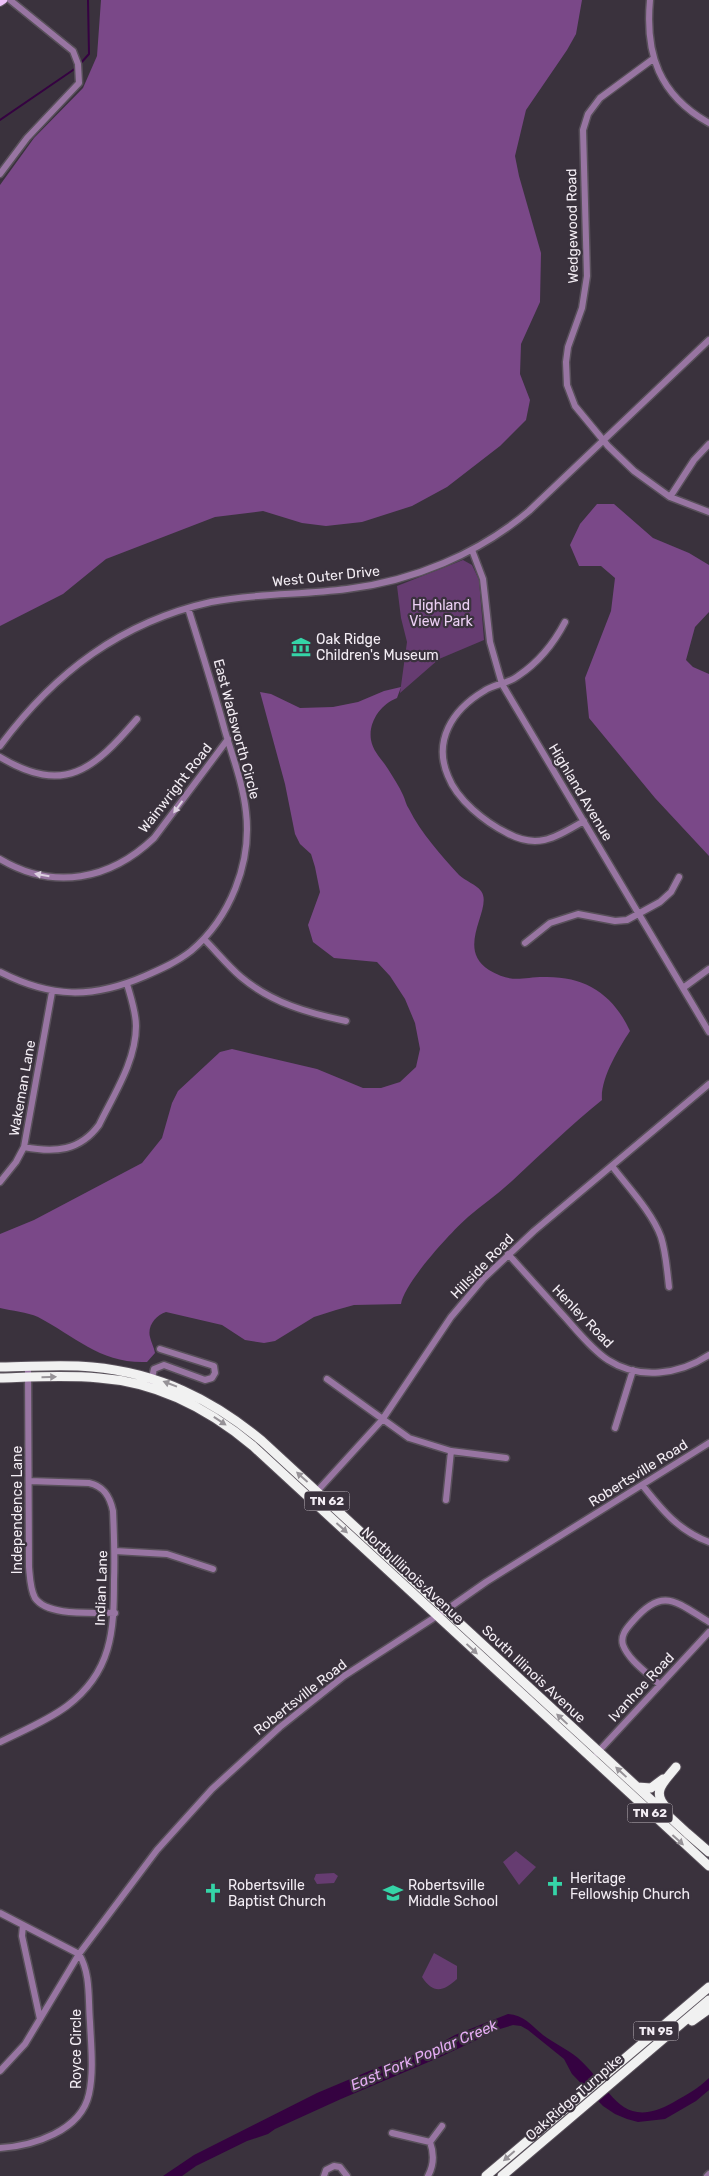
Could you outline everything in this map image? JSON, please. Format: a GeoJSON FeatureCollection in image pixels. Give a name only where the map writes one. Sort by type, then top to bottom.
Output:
{"type":"FeatureCollection","features":[{"type":"Feature","properties":{"kind":"highway","name":"South Illinois Avenue"},"geometry":{"type":"LineString","coordinates":[[0,1368],[91,1367],[125,1371],[188,1391],[227,1413],[262,1441],[317,1491],[707,1850]]}},
{"type":"Feature","properties":{"kind":"highway","name":"North Illinois Avenue"},"geometry":{"type":"LineString","coordinates":[[0,1378],[100,1378],[149,1388],[184,1401],[217,1418],[253,1446],[709,1866]]}},
{"type":"Feature","properties":{"kind":"highway"},"geometry":{"type":"LineString","coordinates":[[637,1787],[651,1788],[676,1767],[660,1787],[658,1794],[660,1801],[707,1850]]}},
{"type":"Feature","properties":{"kind":"highway","name":"Oak Ridge Turnpike"},"geometry":{"type":"LineString","coordinates":[[486,2176],[709,1987]]}},
{"type":"Feature","properties":{"kind":"highway","name":"Oak Ridge Turnpike"},"geometry":{"type":"LineString","coordinates":[[502,2176],[709,2000]]}},
{"type":"Feature","properties":{"kind":"highway"},"geometry":{"type":"LineString","coordinates":[[654,2046],[709,2009]]}},
{"type":"Feature","properties":{"kind":"street"},"geometry":{"type":"LineString","coordinates":[[0,174],[27,138],[79,83],[76,58],[73,52],[10,0]]}},
{"type":"Feature","properties":{"kind":"street"},"geometry":{"type":"LineString","coordinates":[[650,0],[650,39],[653,59],[660,75],[669,89],[693,112],[708,120]]}},
{"type":"Feature","properties":{"kind":"street","name":"Wedgewood Road"},"geometry":{"type":"LineString","coordinates":[[653,59],[600,98],[588,114],[583,130],[587,276],[582,308],[568,347],[565,376],[575,406],[608,446],[634,471],[670,497],[709,512]]}},
{"type":"Feature","properties":{"kind":"street","name":"West Outer Drive"},"geometry":{"type":"LineString","coordinates":[[0,746],[31,706],[76,665],[120,636],[150,622],[211,602],[372,586],[415,574],[472,550],[500,534],[529,511],[709,340]]}},
{"type":"Feature","properties":{"kind":"street"},"geometry":{"type":"LineString","coordinates":[[670,497],[694,460],[709,444]]}},
{"type":"Feature","properties":{"kind":"street","name":"Highland Avenue"},"geometry":{"type":"LineString","coordinates":[[472,550],[483,579],[490,642],[502,684],[709,1032]]}},
{"type":"Feature","properties":{"kind":"street","name":"East Wadsworth Circle"},"geometry":{"type":"LineString","coordinates":[[0,972],[34,987],[52,992],[91,993],[127,984],[170,965],[204,939],[224,911],[234,890],[245,853],[247,832],[244,796],[188,608]]}},
{"type":"Feature","properties":{"kind":"street"},"geometry":{"type":"LineString","coordinates":[[565,622],[546,653],[517,677],[483,691],[468,703],[451,723],[444,738],[442,751],[445,770],[450,781],[466,801],[483,818],[518,839],[532,842],[550,839],[584,821]]}},
{"type":"Feature","properties":{"kind":"street"},"geometry":{"type":"LineString","coordinates":[[0,757],[25,771],[40,775],[56,776],[73,773],[84,769],[111,750],[137,719]]}},
{"type":"Feature","properties":{"kind":"street","name":"Wainwright Road"},"geometry":{"type":"LineString","coordinates":[[0,859],[28,872],[57,878],[74,878],[105,871],[118,865],[140,852],[154,838],[228,739]]}},
{"type":"Feature","properties":{"kind":"street"},"geometry":{"type":"LineString","coordinates":[[525,943],[536,932],[550,923],[578,914],[615,921],[627,920],[660,902],[671,892],[679,877]]}},
{"type":"Feature","properties":{"kind":"street"},"geometry":{"type":"LineString","coordinates":[[204,939],[240,976],[268,996],[292,1007],[346,1021]]}},
{"type":"Feature","properties":{"kind":"street"},"geometry":{"type":"LineString","coordinates":[[683,988],[709,969]]}},
{"type":"Feature","properties":{"kind":"street"},"geometry":{"type":"LineString","coordinates":[[24,1147],[57,1151],[71,1148],[93,1133],[100,1125],[129,1064],[134,1042],[135,1016],[127,984]]}},
{"type":"Feature","properties":{"kind":"street","name":"Wakeman Lane"},"geometry":{"type":"LineString","coordinates":[[0,1182],[16,1162],[24,1147],[52,992]]}},
{"type":"Feature","properties":{"kind":"street","name":"Hillside Road"},"geometry":{"type":"LineString","coordinates":[[310,1499],[382,1420],[451,1317],[483,1279],[508,1254],[709,1084]]}},
{"type":"Feature","properties":{"kind":"street"},"geometry":{"type":"LineString","coordinates":[[612,1166],[650,1217],[660,1235],[666,1254],[669,1288]]}},
{"type":"Feature","properties":{"kind":"street","name":"Henley Road"},"geometry":{"type":"LineString","coordinates":[[508,1254],[597,1351],[617,1365],[633,1370],[662,1373],[693,1365],[709,1355]]}},
{"type":"Feature","properties":{"kind":"street"},"geometry":{"type":"LineString","coordinates":[[149,1388],[154,1369],[164,1365],[205,1380],[212,1378],[215,1373],[214,1366],[160,1349]]}},
{"type":"Feature","properties":{"kind":"street","name":"Independence Lane"},"geometry":{"type":"LineString","coordinates":[[28,1367],[30,1582],[36,1598],[41,1604],[51,1609],[115,1613]]}},
{"type":"Feature","properties":{"kind":"street"},"geometry":{"type":"LineString","coordinates":[[615,1428],[633,1370]]}},
{"type":"Feature","properties":{"kind":"street"},"geometry":{"type":"LineString","coordinates":[[327,1379],[409,1438],[452,1451],[506,1458]]}},
{"type":"Feature","properties":{"kind":"street","name":"Robertsville Road"},"geometry":{"type":"LineString","coordinates":[[0,2071],[25,2044],[79,1954],[157,1850],[212,1789],[280,1727],[344,1676],[486,1582],[643,1486],[709,1443]]}},
{"type":"Feature","properties":{"kind":"street"},"geometry":{"type":"LineString","coordinates":[[446,1500],[452,1451]]}},
{"type":"Feature","properties":{"kind":"street","name":"Indian Lane"},"geometry":{"type":"LineString","coordinates":[[0,1742],[66,1706],[87,1687],[98,1671],[110,1644],[115,1613],[114,1511],[111,1499],[102,1489],[88,1483],[28,1481]]}},
{"type":"Feature","properties":{"kind":"street"},"geometry":{"type":"LineString","coordinates":[[643,1486],[666,1515],[680,1527],[709,1542]]}},
{"type":"Feature","properties":{"kind":"street"},"geometry":{"type":"LineString","coordinates":[[115,1551],[167,1554],[213,1569]]}},
{"type":"Feature","properties":{"kind":"street"},"geometry":{"type":"LineString","coordinates":[[660,1685],[628,1655],[623,1644],[624,1631],[641,1612],[656,1601],[666,1600],[678,1603],[709,1622]]}},
{"type":"Feature","properties":{"kind":"street","name":"Ivanhoe Road"},"geometry":{"type":"LineString","coordinates":[[591,1759],[709,1632]]}},
{"type":"Feature","properties":{"kind":"street"},"geometry":{"type":"LineString","coordinates":[[0,1913],[79,1954]]}},
{"type":"Feature","properties":{"kind":"street"},"geometry":{"type":"LineString","coordinates":[[23,1925],[22,1936],[40,2019]]}},
{"type":"Feature","properties":{"kind":"street","name":"Royce Circle"},"geometry":{"type":"LineString","coordinates":[[0,2148],[36,2142],[60,2131],[76,2117],[87,2102],[92,2065],[90,2020],[87,1980],[84,1963],[79,1954]]}},
{"type":"Feature","properties":{"kind":"street"},"geometry":{"type":"LineString","coordinates":[[430,2142],[442,2126]]}},
{"type":"Feature","properties":{"kind":"street"},"geometry":{"type":"LineString","coordinates":[[392,2133],[430,2142]]}},
{"type":"Feature","properties":{"kind":"street"},"geometry":{"type":"LineString","coordinates":[[428,2176],[432,2168],[433,2151],[430,2142]]}},
{"type":"Feature","properties":{"kind":"street"},"geometry":{"type":"LineString","coordinates":[[324,2176],[326,2170],[334,2166],[340,2167],[347,2176]]}},
{"type":"Feature","properties":{"kind":"green space","name":"Highland View Park"},"geometry":{"type":"Polygon","coordinates":[[[463,560],[472,565],[479,580],[484,640],[439,659],[400,693],[407,642],[401,618],[397,586],[463,560]]]}},
{"type":"Feature","properties":{"kind":"green space"},"geometry":{"type":"Polygon","coordinates":[[[516,1851],[536,1867],[519,1885],[503,1862],[516,1851]]]}},
{"type":"Feature","properties":{"kind":"green space"},"geometry":{"type":"Polygon","coordinates":[[[334,1873],[338,1876],[334,1883],[317,1884],[314,1879],[316,1874],[334,1873]]]}},
{"type":"Feature","properties":{"kind":"green space"},"geometry":{"type":"Polygon","coordinates":[[[434,1953],[457,1966],[457,1979],[443,1989],[434,1989],[422,1977],[434,1953]]]}},
{"type":"Feature","properties":{"kind":"shaded area"},"geometry":{"type":"Polygon","coordinates":[[[101,0],[582,0],[576,34],[526,110],[515,156],[541,253],[540,302],[521,344],[520,374],[530,400],[526,420],[500,446],[447,487],[412,506],[362,522],[326,526],[302,523],[263,511],[215,517],[106,559],[63,594],[0,626],[0,185],[34,138],[83,88],[97,56],[101,0]]]}},
{"type":"Feature","properties":{"kind":"shaded area"},"geometry":{"type":"Polygon","coordinates":[[[597,504],[614,504],[653,538],[689,553],[709,565],[709,612],[695,627],[686,660],[693,667],[709,674],[709,856],[655,798],[589,718],[585,678],[611,611],[615,578],[601,566],[579,566],[570,545],[580,524],[597,504]]]}},
{"type":"Feature","properties":{"kind":"shaded area"},"geometry":{"type":"Polygon","coordinates":[[[401,687],[397,698],[377,714],[371,733],[372,744],[398,785],[408,807],[425,835],[459,875],[481,891],[484,898],[483,907],[475,940],[475,951],[479,961],[489,970],[504,977],[517,979],[559,978],[585,984],[606,997],[623,1018],[630,1031],[607,1073],[602,1100],[507,1186],[460,1224],[419,1271],[404,1295],[401,1304],[354,1305],[336,1310],[314,1317],[275,1341],[264,1343],[245,1340],[222,1325],[166,1312],[156,1318],[151,1325],[149,1333],[155,1353],[147,1362],[116,1359],[102,1354],[38,1317],[0,1308],[0,1234],[34,1220],[142,1163],[162,1138],[172,1103],[178,1091],[220,1052],[232,1049],[317,1069],[363,1088],[381,1088],[400,1082],[416,1067],[420,1049],[415,1023],[405,999],[390,976],[377,962],[334,958],[313,942],[308,925],[320,892],[315,867],[311,854],[300,844],[295,834],[285,784],[260,692],[271,694],[300,708],[333,707],[358,702],[384,691],[401,687]]]}},
{"type":"Feature","properties":{"kind":"water","name":"East Fork Poplar Creek"},"geometry":{"type":"Polygon","coordinates":[[[508,2014],[523,2018],[543,2035],[578,2058],[609,2093],[629,2110],[641,2112],[656,2110],[688,2094],[709,2078],[709,2090],[696,2101],[665,2119],[638,2122],[627,2119],[603,2106],[572,2074],[564,2059],[528,2030],[521,2026],[513,2025],[341,2099],[268,2134],[247,2141],[196,2166],[182,2176],[163,2176],[194,2155],[317,2093],[386,2064],[426,2051],[455,2035],[508,2014]]]}},
{"type":"Feature","properties":{"kind":"waterway"},"geometry":{"type":"LineString","coordinates":[[80,64],[89,54],[88,0]]}},
{"type":"Feature","properties":{"kind":"waterway"},"geometry":{"type":"LineString","coordinates":[[0,120],[76,68]]}},
{"type":"Feature","properties":{"kind":"place","name":"Oak Ridge Children's Museum"},"geometry":{"type":"Point","coordinates":[301,647]}},
{"type":"Feature","properties":{"kind":"place","name":"Heritage Fellowship Church"},"geometry":{"type":"Point","coordinates":[555,1886]}},
{"type":"Feature","properties":{"kind":"place","name":"Robertsville Baptist Church"},"geometry":{"type":"Point","coordinates":[213,1893]}},
{"type":"Feature","properties":{"kind":"place","name":"Robertsville Middle School"},"geometry":{"type":"Point","coordinates":[393,1893]}}]}
